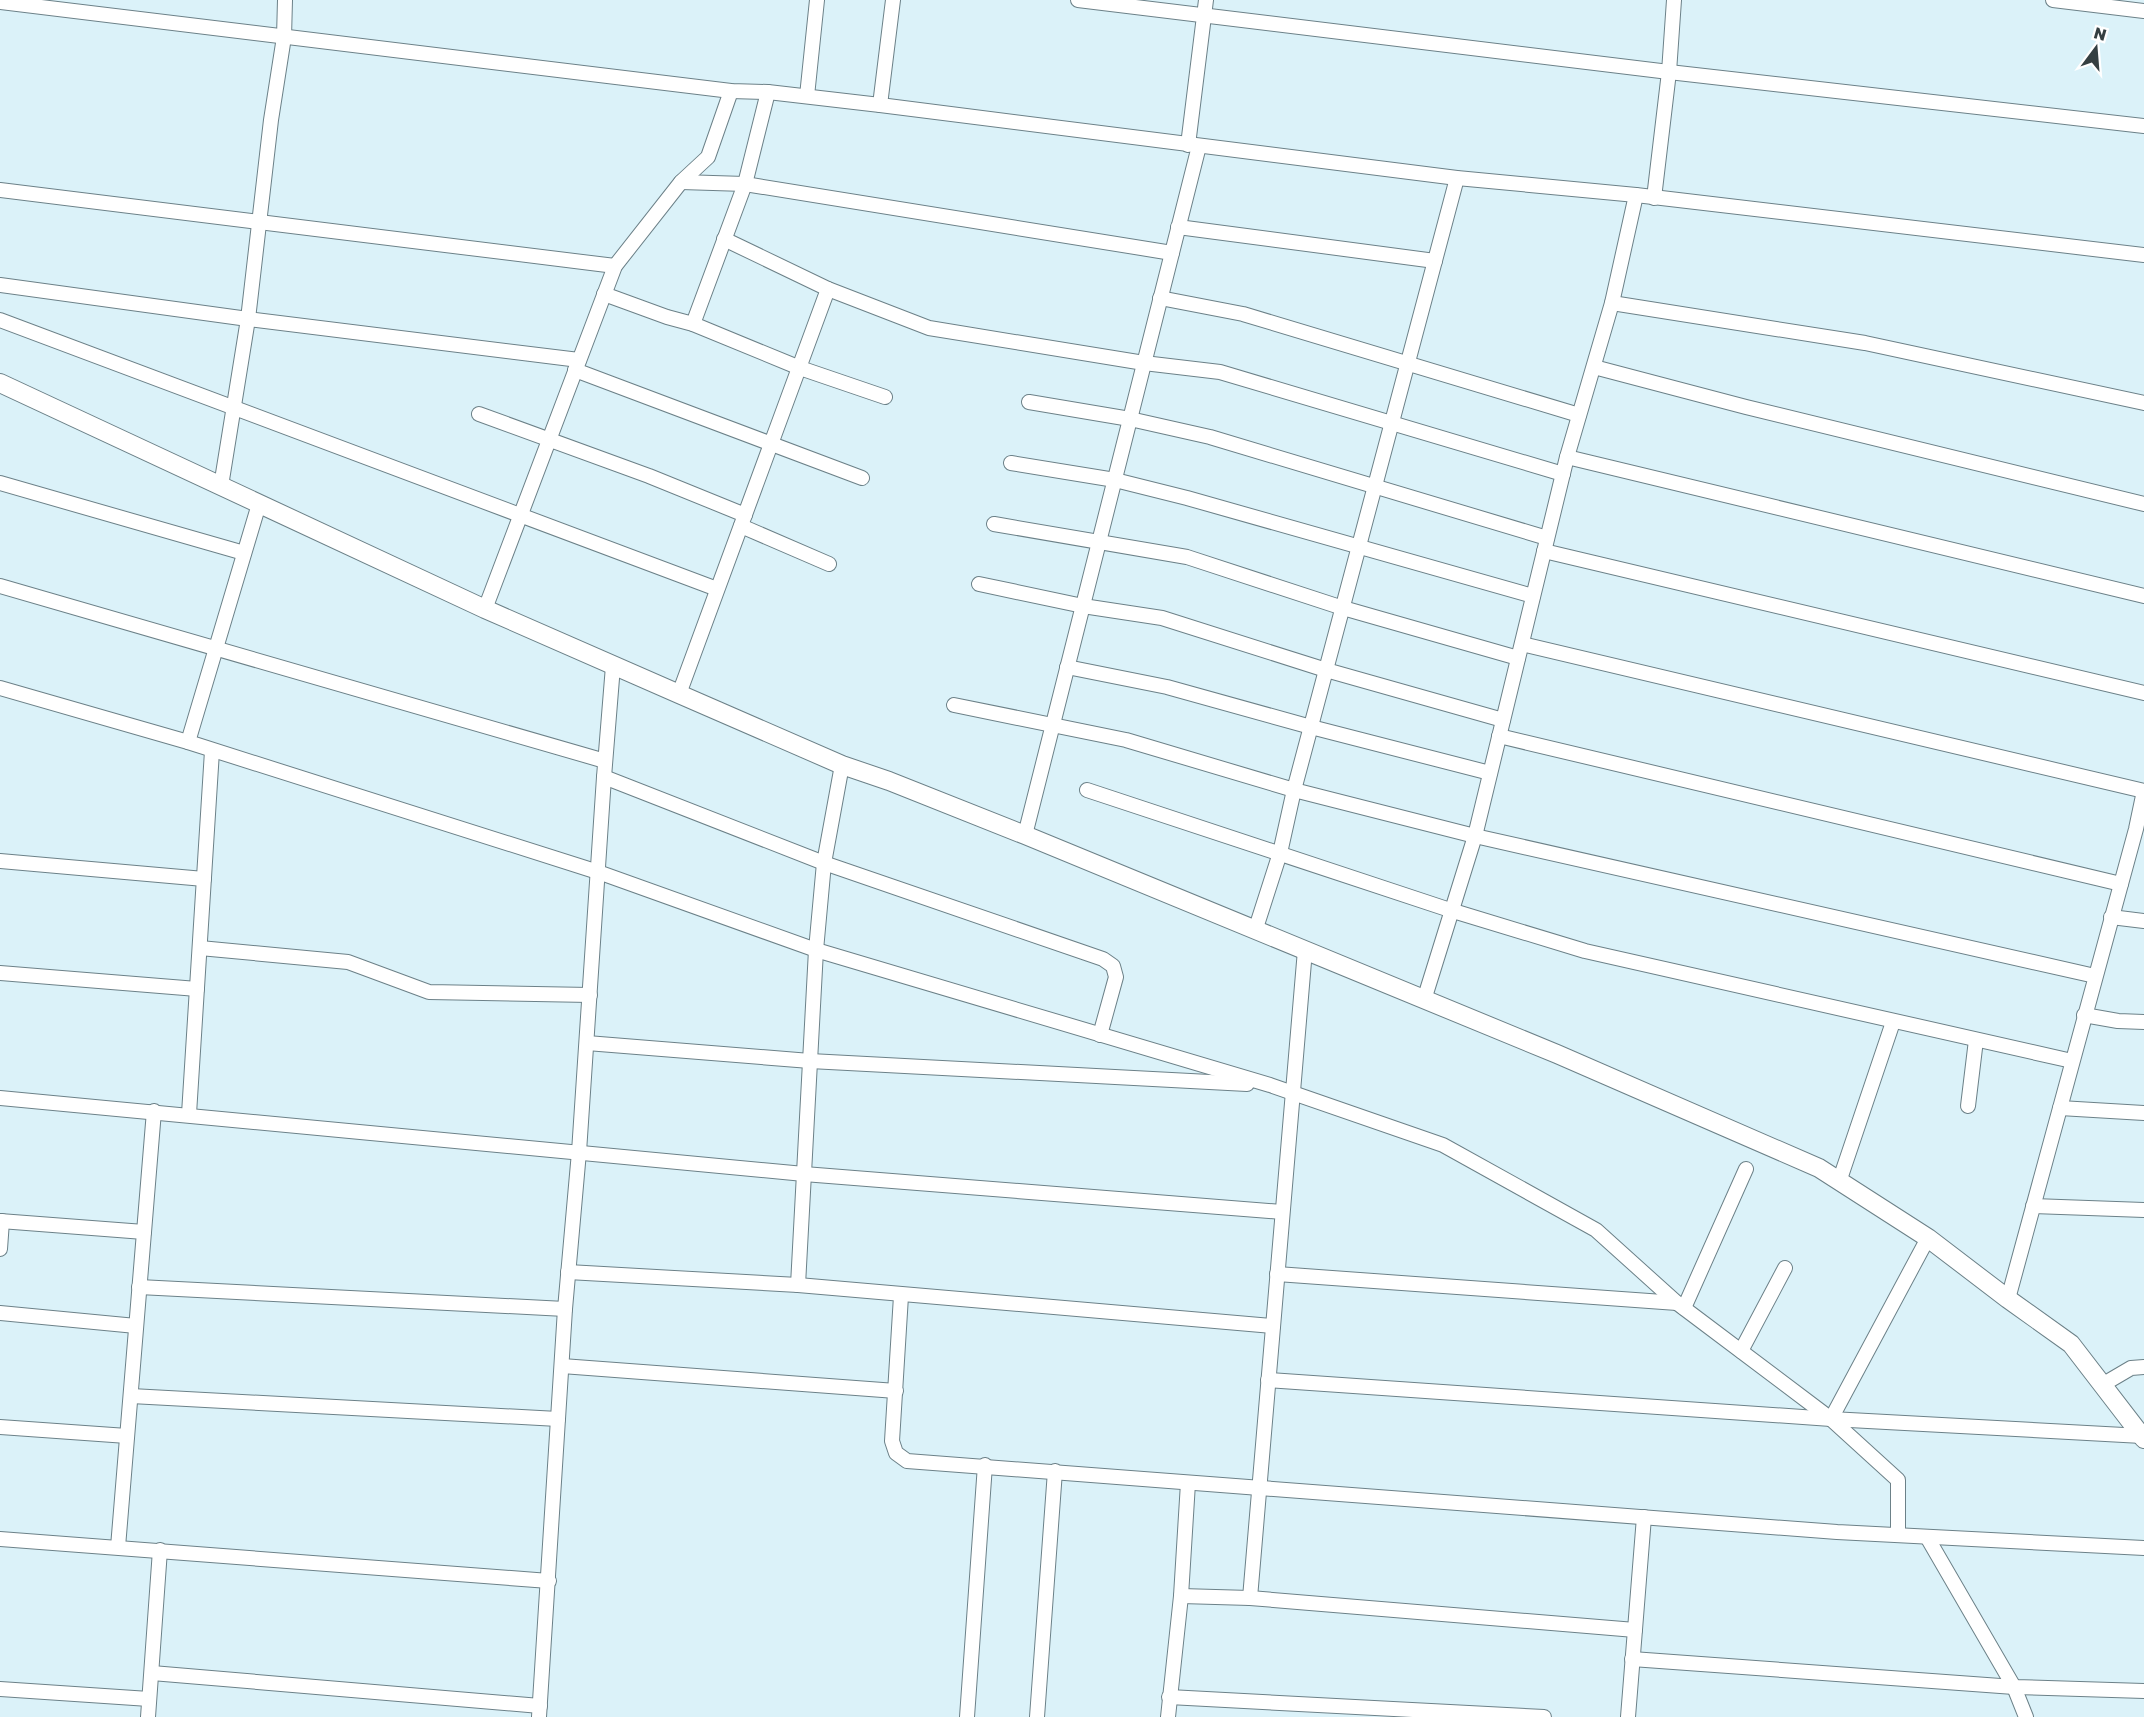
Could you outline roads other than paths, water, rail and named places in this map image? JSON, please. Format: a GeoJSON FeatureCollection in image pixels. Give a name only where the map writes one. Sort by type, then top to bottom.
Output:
{"type":"FeatureCollection","features":[{"type":"Feature","properties":{"kind":"main road"},"geometry":{"type":"LineString","coordinates":[[0,383],[484,609],[842,765],[889,781],[1025,835],[1305,950],[1557,1054],[1819,1168],[1928,1238],[2071,1344],[2143,1437]]}},
{"type":"Feature","properties":{"kind":"street"},"geometry":{"type":"LineString","coordinates":[[221,486],[248,319],[271,120],[284,38],[285,0]]}},
{"type":"Feature","properties":{"kind":"street"},"geometry":{"type":"LineString","coordinates":[[807,96],[817,0]]}},
{"type":"Feature","properties":{"kind":"street"},"geometry":{"type":"LineString","coordinates":[[880,105],[893,0]]}},
{"type":"Feature","properties":{"kind":"street"},"geometry":{"type":"LineString","coordinates":[[1078,0],[1669,72],[2144,126]]}},
{"type":"Feature","properties":{"kind":"street"},"geometry":{"type":"LineString","coordinates":[[1025,835],[1178,227],[1193,146],[1206,0]]}},
{"type":"Feature","properties":{"kind":"street"},"geometry":{"type":"LineString","coordinates":[[1654,198],[1669,72],[1674,0]]}},
{"type":"Feature","properties":{"kind":"street"},"geometry":{"type":"LineString","coordinates":[[2053,0],[2144,11]]}},
{"type":"Feature","properties":{"kind":"street"},"geometry":{"type":"LineString","coordinates":[[0,2],[731,91],[807,96],[1457,178],[1636,195],[2144,255]]}},
{"type":"Feature","properties":{"kind":"street"},"geometry":{"type":"LineString","coordinates":[[484,609],[615,266],[681,182],[708,157],[731,91]]}},
{"type":"Feature","properties":{"kind":"street"},"geometry":{"type":"LineString","coordinates":[[693,324],[745,184],[768,92]]}},
{"type":"Feature","properties":{"kind":"street"},"geometry":{"type":"LineString","coordinates":[[1255,930],[1280,853],[1294,790],[1457,178]]}},
{"type":"Feature","properties":{"kind":"street"},"geometry":{"type":"LineString","coordinates":[[681,182],[745,184],[1172,253]]}},
{"type":"Feature","properties":{"kind":"street"},"geometry":{"type":"LineString","coordinates":[[0,190],[615,266]]}},
{"type":"Feature","properties":{"kind":"street"},"geometry":{"type":"LineString","coordinates":[[1424,1000],[1450,910],[1475,836],[1567,457],[1612,303],[1636,195]]}},
{"type":"Feature","properties":{"kind":"street"},"geometry":{"type":"LineString","coordinates":[[1178,227],[1435,261]]}},
{"type":"Feature","properties":{"kind":"street"},"geometry":{"type":"LineString","coordinates":[[724,239],[828,289],[929,328],[1144,363],[1220,372],[1563,474]]}},
{"type":"Feature","properties":{"kind":"street"},"geometry":{"type":"LineString","coordinates":[[0,285],[577,365],[862,478]]}},
{"type":"Feature","properties":{"kind":"street"},"geometry":{"type":"LineString","coordinates":[[679,694],[828,289]]}},
{"type":"Feature","properties":{"kind":"street"},"geometry":{"type":"LineString","coordinates":[[604,294],[666,317],[693,324],[800,368],[885,397]]}},
{"type":"Feature","properties":{"kind":"street"},"geometry":{"type":"LineString","coordinates":[[1160,298],[1243,314],[1579,415]]}},
{"type":"Feature","properties":{"kind":"street"},"geometry":{"type":"LineString","coordinates":[[1612,303],[1865,343],[2144,403]]}},
{"type":"Feature","properties":{"kind":"street"},"geometry":{"type":"LineString","coordinates":[[0,320],[717,589]]}},
{"type":"Feature","properties":{"kind":"street"},"geometry":{"type":"LineString","coordinates":[[1594,367],[1746,407],[2144,504]]}},
{"type":"Feature","properties":{"kind":"street"},"geometry":{"type":"LineString","coordinates":[[1029,402],[1130,419],[1210,436],[1375,485],[1545,545],[2144,693]]}},
{"type":"Feature","properties":{"kind":"street"},"geometry":{"type":"LineString","coordinates":[[479,414],[649,476],[829,564]]}},
{"type":"Feature","properties":{"kind":"street"},"geometry":{"type":"LineString","coordinates":[[1567,457],[2144,596]]}},
{"type":"Feature","properties":{"kind":"street"},"geometry":{"type":"LineString","coordinates":[[1011,463],[1114,480],[1186,498],[1533,596]]}},
{"type":"Feature","properties":{"kind":"street"},"geometry":{"type":"LineString","coordinates":[[0,483],[244,553]]}},
{"type":"Feature","properties":{"kind":"street"},"geometry":{"type":"LineString","coordinates":[[188,742],[259,504]]}},
{"type":"Feature","properties":{"kind":"street"},"geometry":{"type":"LineString","coordinates":[[994,524],[1187,556],[1343,608],[1518,658]]}},
{"type":"Feature","properties":{"kind":"street"},"geometry":{"type":"LineString","coordinates":[[979,584],[1083,606],[1162,618],[1326,670],[1503,720]]}},
{"type":"Feature","properties":{"kind":"street"},"geometry":{"type":"LineString","coordinates":[[0,586],[605,761]]}},
{"type":"Feature","properties":{"kind":"street"},"geometry":{"type":"LineString","coordinates":[[1522,644],[2144,791],[2140,830],[2111,917],[2008,1299]]}},
{"type":"Feature","properties":{"kind":"street"},"geometry":{"type":"LineString","coordinates":[[152,1673],[539,1712],[565,1309],[579,1152],[613,666]]}},
{"type":"Feature","properties":{"kind":"street"},"geometry":{"type":"LineString","coordinates":[[1067,668],[1167,687],[1311,728],[1490,773]]}},
{"type":"Feature","properties":{"kind":"street"},"geometry":{"type":"LineString","coordinates":[[0,688],[188,742],[598,872],[816,950],[1270,1085],[1443,1145],[1596,1230],[1681,1305],[1831,1419],[1898,1480],[1898,1535]]}},
{"type":"Feature","properties":{"kind":"street"},"geometry":{"type":"LineString","coordinates":[[954,705],[1126,740],[1294,790],[1475,836],[2095,976]]}},
{"type":"Feature","properties":{"kind":"street"},"geometry":{"type":"LineString","coordinates":[[1499,736],[2121,884]]}},
{"type":"Feature","properties":{"kind":"street"},"geometry":{"type":"LineString","coordinates":[[189,1114],[212,751]]}},
{"type":"Feature","properties":{"kind":"street"},"geometry":{"type":"LineString","coordinates":[[798,1286],[816,950],[824,863],[842,765]]}},
{"type":"Feature","properties":{"kind":"street"},"geometry":{"type":"LineString","coordinates":[[604,777],[824,863],[1103,959],[1113,966],[1116,977],[1100,1035]]}},
{"type":"Feature","properties":{"kind":"street"},"geometry":{"type":"LineString","coordinates":[[1087,790],[1450,910],[1585,951],[2072,1061]]}},
{"type":"Feature","properties":{"kind":"street"},"geometry":{"type":"LineString","coordinates":[[0,861],[204,879]]}},
{"type":"Feature","properties":{"kind":"street"},"geometry":{"type":"LineString","coordinates":[[2111,917],[2144,921]]}},
{"type":"Feature","properties":{"kind":"street"},"geometry":{"type":"LineString","coordinates":[[200,948],[348,962],[429,992],[590,995]]}},
{"type":"Feature","properties":{"kind":"street"},"geometry":{"type":"LineString","coordinates":[[1250,1598],[1305,950]]}},
{"type":"Feature","properties":{"kind":"street"},"geometry":{"type":"LineString","coordinates":[[0,973],[197,989]]}},
{"type":"Feature","properties":{"kind":"street"},"geometry":{"type":"LineString","coordinates":[[2084,1015],[2118,1021],[2144,1022]]}},
{"type":"Feature","properties":{"kind":"street"},"geometry":{"type":"LineString","coordinates":[[1839,1182],[1893,1022]]}},
{"type":"Feature","properties":{"kind":"street"},"geometry":{"type":"LineString","coordinates":[[1968,1106],[1976,1040]]}},
{"type":"Feature","properties":{"kind":"street"},"geometry":{"type":"LineString","coordinates":[[587,1043],[810,1061],[1270,1085]]}},
{"type":"Feature","properties":{"kind":"street"},"geometry":{"type":"LineString","coordinates":[[0,1098],[189,1114],[804,1174],[1282,1212]]}},
{"type":"Feature","properties":{"kind":"street"},"geometry":{"type":"LineString","coordinates":[[2060,1108],[2144,1113]]}},
{"type":"Feature","properties":{"kind":"street"},"geometry":{"type":"LineString","coordinates":[[118,1547],[154,1111]]}},
{"type":"Feature","properties":{"kind":"street"},"geometry":{"type":"LineString","coordinates":[[1681,1305],[1746,1169]]}},
{"type":"Feature","properties":{"kind":"street"},"geometry":{"type":"LineString","coordinates":[[2033,1206],[2144,1210]]}},
{"type":"Feature","properties":{"kind":"street"},"geometry":{"type":"LineString","coordinates":[[0,1249],[1,1221],[144,1232]]}},
{"type":"Feature","properties":{"kind":"street"},"geometry":{"type":"LineString","coordinates":[[1831,1419],[1928,1238]]}},
{"type":"Feature","properties":{"kind":"street"},"geometry":{"type":"LineString","coordinates":[[1741,1350],[1785,1268]]}},
{"type":"Feature","properties":{"kind":"street"},"geometry":{"type":"LineString","coordinates":[[568,1272],[798,1286],[1273,1326]]}},
{"type":"Feature","properties":{"kind":"street"},"geometry":{"type":"LineString","coordinates":[[1277,1274],[1681,1305]]}},
{"type":"Feature","properties":{"kind":"street"},"geometry":{"type":"LineString","coordinates":[[140,1287],[565,1309]]}},
{"type":"Feature","properties":{"kind":"street"},"geometry":{"type":"LineString","coordinates":[[902,1296],[892,1441],[896,1453],[907,1461],[985,1465],[1188,1483],[1898,1535],[2144,1548]]}},
{"type":"Feature","properties":{"kind":"street"},"geometry":{"type":"LineString","coordinates":[[0,1313],[136,1326]]}},
{"type":"Feature","properties":{"kind":"street"},"geometry":{"type":"LineString","coordinates":[[562,1366],[896,1390]]}},
{"type":"Feature","properties":{"kind":"street"},"geometry":{"type":"LineString","coordinates":[[2103,1385],[2131,1368],[2144,1367]]}},
{"type":"Feature","properties":{"kind":"street"},"geometry":{"type":"LineString","coordinates":[[1268,1380],[1831,1419],[2143,1437]]}},
{"type":"Feature","properties":{"kind":"street"},"geometry":{"type":"LineString","coordinates":[[131,1396],[558,1419]]}},
{"type":"Feature","properties":{"kind":"street"},"geometry":{"type":"LineString","coordinates":[[0,1427],[127,1436]]}},
{"type":"Feature","properties":{"kind":"street"},"geometry":{"type":"LineString","coordinates":[[967,1717],[985,1465]]}},
{"type":"Feature","properties":{"kind":"street"},"geometry":{"type":"LineString","coordinates":[[1037,1717],[1055,1471]]}},
{"type":"Feature","properties":{"kind":"street"},"geometry":{"type":"LineString","coordinates":[[1168,1717],[1181,1596],[1188,1483]]}},
{"type":"Feature","properties":{"kind":"street"},"geometry":{"type":"LineString","coordinates":[[1628,1717],[1644,1517]]}},
{"type":"Feature","properties":{"kind":"street"},"geometry":{"type":"LineString","coordinates":[[1927,1537],[2014,1687],[2026,1717]]}},
{"type":"Feature","properties":{"kind":"street"},"geometry":{"type":"LineString","coordinates":[[0,1539],[549,1581]]}},
{"type":"Feature","properties":{"kind":"street"},"geometry":{"type":"LineString","coordinates":[[148,1717],[160,1550]]}},
{"type":"Feature","properties":{"kind":"street"},"geometry":{"type":"LineString","coordinates":[[1181,1596],[1250,1598],[1635,1630]]}},
{"type":"Feature","properties":{"kind":"street"},"geometry":{"type":"LineString","coordinates":[[1632,1659],[2014,1687],[2144,1691]]}},
{"type":"Feature","properties":{"kind":"street"},"geometry":{"type":"LineString","coordinates":[[0,1689],[149,1699]]}},
{"type":"Feature","properties":{"kind":"street"},"geometry":{"type":"LineString","coordinates":[[1169,1697],[1544,1717]]}}]}
